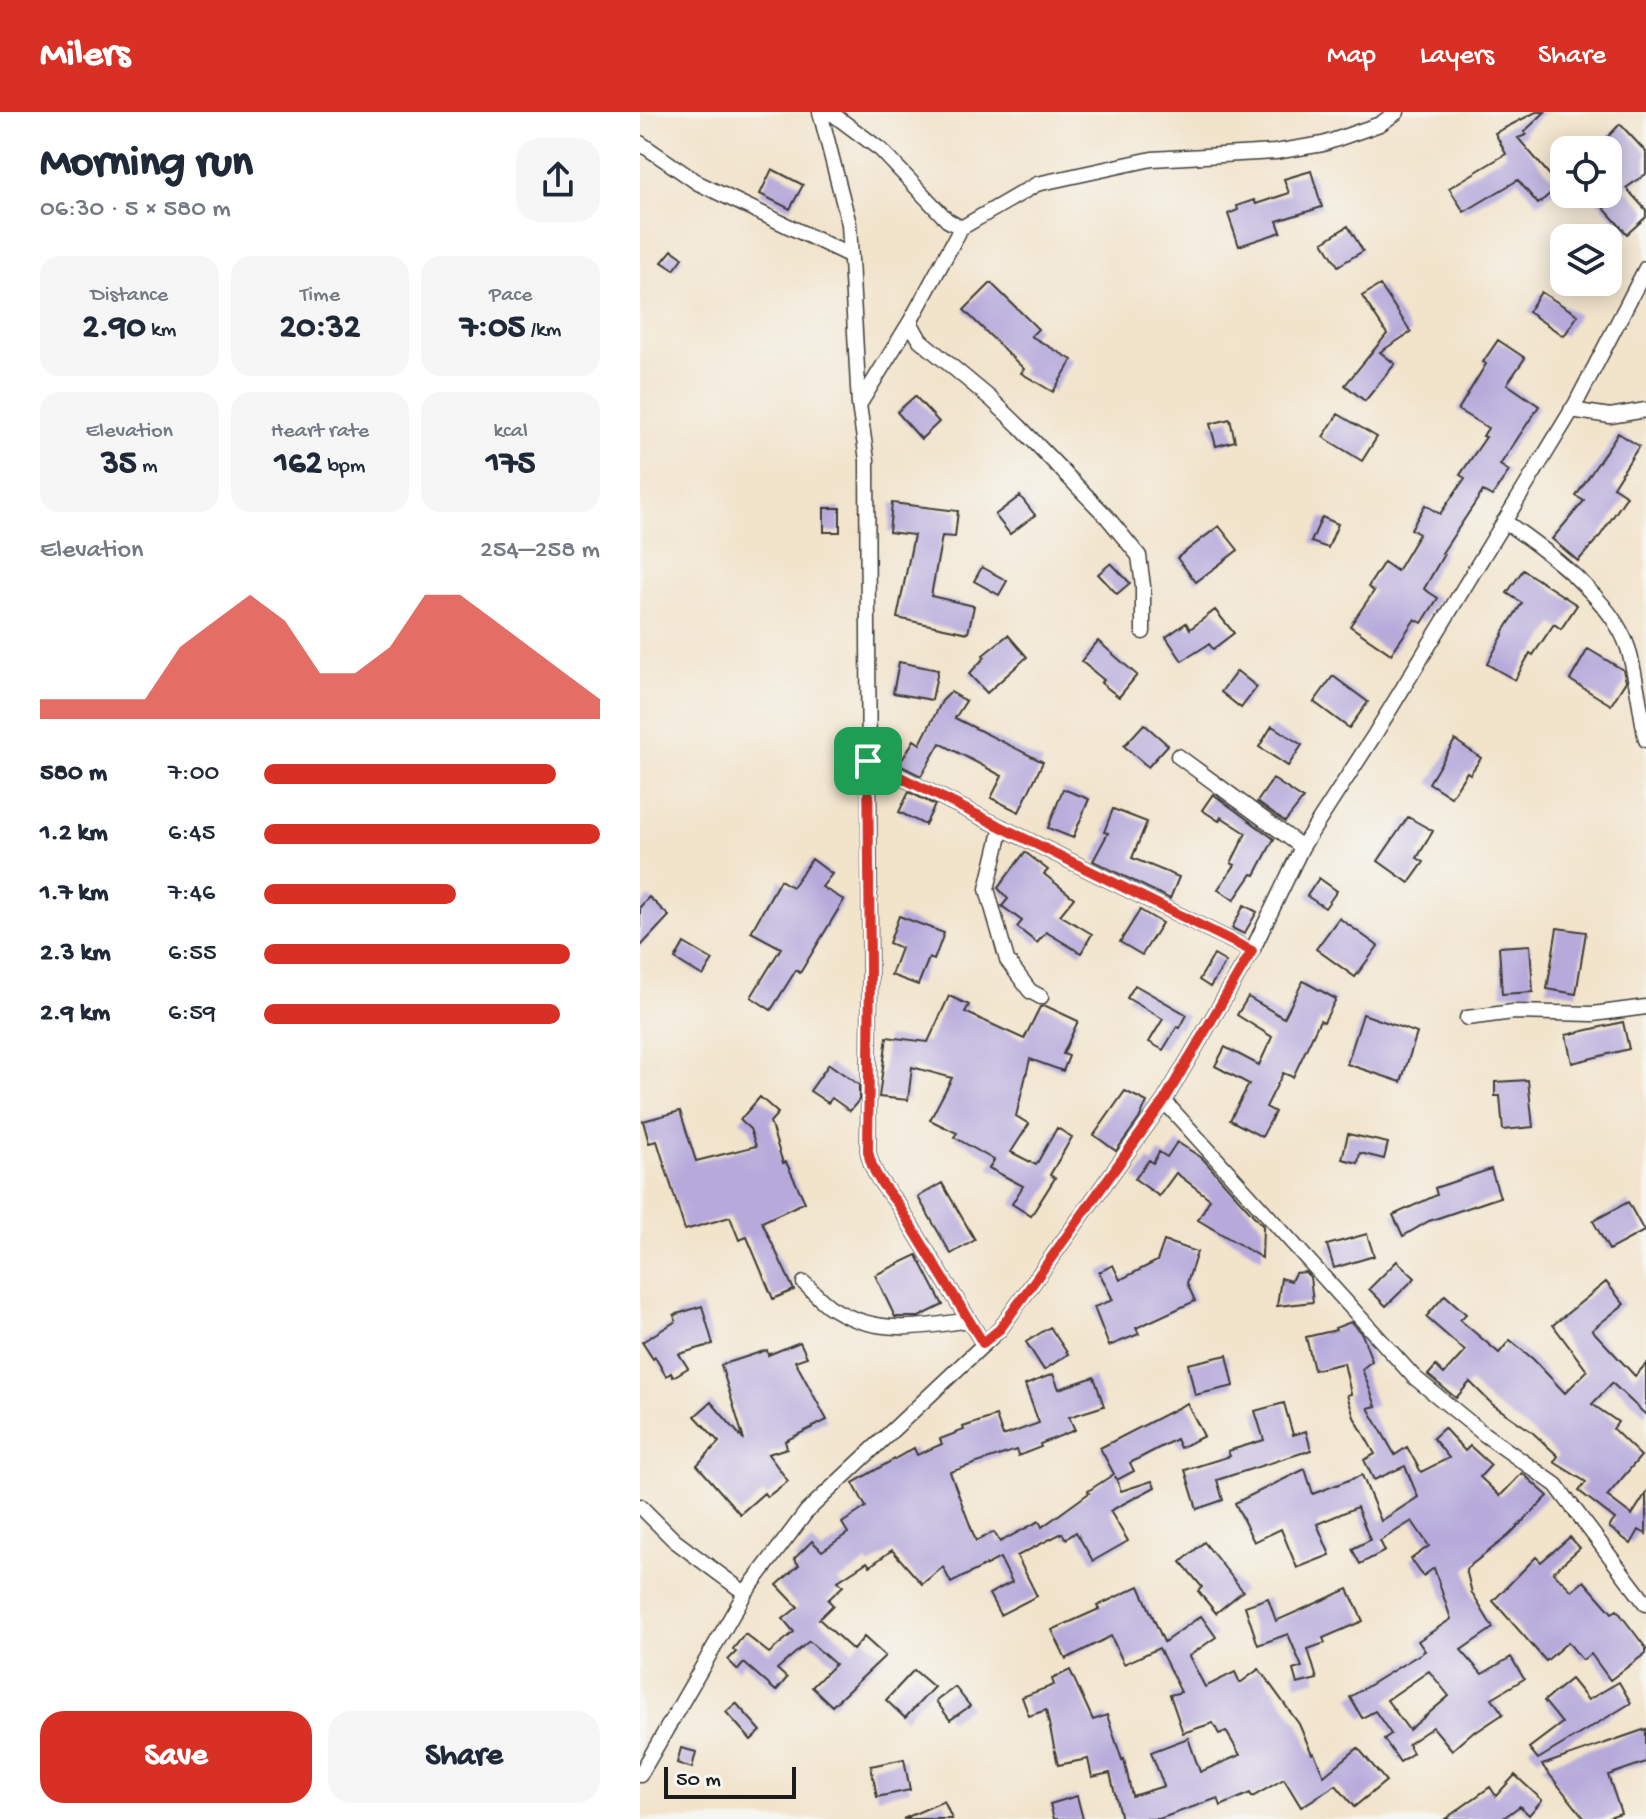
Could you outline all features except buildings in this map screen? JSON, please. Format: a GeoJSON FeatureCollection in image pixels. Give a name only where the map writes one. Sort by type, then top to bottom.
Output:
{"type":"FeatureCollection","features":[{"type":"Feature","properties":{"kind":"street"},"geometry":{"type":"LineString","coordinates":[[820,112],[849,224],[859,405],[867,460],[868,1151],[871,1167],[881,1184],[897,1203],[983,1343]]}},
{"type":"Feature","properties":{"kind":"street"},"geometry":{"type":"LineString","coordinates":[[830,112],[881,150],[947,220],[961,228]]}},
{"type":"Feature","properties":{"kind":"street"},"geometry":{"type":"LineString","coordinates":[[859,405],[910,322],[961,228],[1037,184],[1152,159],[1275,152],[1323,144],[1380,124],[1397,112]]}},
{"type":"Feature","properties":{"kind":"street"},"geometry":{"type":"LineString","coordinates":[[640,143],[698,183],[851,256]]}},
{"type":"Feature","properties":{"kind":"street"},"geometry":{"type":"LineString","coordinates":[[640,1775],[745,1593],[807,1511],[1000,1329],[1164,1101],[1252,951],[1302,847],[1375,734],[1571,410],[1646,268]]}},
{"type":"Feature","properties":{"kind":"street"},"geometry":{"type":"LineString","coordinates":[[910,322],[920,340],[1019,426],[1107,517],[1139,556],[1143,586],[1143,632]]}},
{"type":"Feature","properties":{"kind":"street"},"geometry":{"type":"LineString","coordinates":[[1571,410],[1610,416],[1646,410]]}},
{"type":"Feature","properties":{"kind":"street"},"geometry":{"type":"LineString","coordinates":[[1504,521],[1535,542],[1585,586],[1608,612],[1627,646],[1646,740]]}},
{"type":"Feature","properties":{"kind":"street"},"geometry":{"type":"LineString","coordinates":[[1178,756],[1302,847]]}},
{"type":"Feature","properties":{"kind":"street"},"geometry":{"type":"LineString","coordinates":[[868,761],[1252,951]]}},
{"type":"Feature","properties":{"kind":"street"},"geometry":{"type":"LineString","coordinates":[[1002,827],[987,889],[1007,960],[1030,991],[1041,997]]}},
{"type":"Feature","properties":{"kind":"street"},"geometry":{"type":"LineString","coordinates":[[1467,1018],[1513,1012],[1593,1014],[1646,1007]]}},
{"type":"Feature","properties":{"kind":"street"},"geometry":{"type":"LineString","coordinates":[[1164,1101],[1414,1377],[1484,1434],[1556,1485],[1646,1604]]}},
{"type":"Feature","properties":{"kind":"street"},"geometry":{"type":"LineString","coordinates":[[804,1283],[831,1308],[849,1317],[888,1327],[915,1329],[968,1320]]}},
{"type":"Feature","properties":{"kind":"street"},"geometry":{"type":"LineString","coordinates":[[640,1506],[675,1541],[745,1593]]}},
{"type":"Feature","properties":{"kind":"route"},"geometry":{"type":"LineString","coordinates":[[868,761],[1252,951],[1143,1132],[1000,1329],[983,1343],[897,1203],[871,1167],[867,1134],[870,970],[868,761]]}}]}
